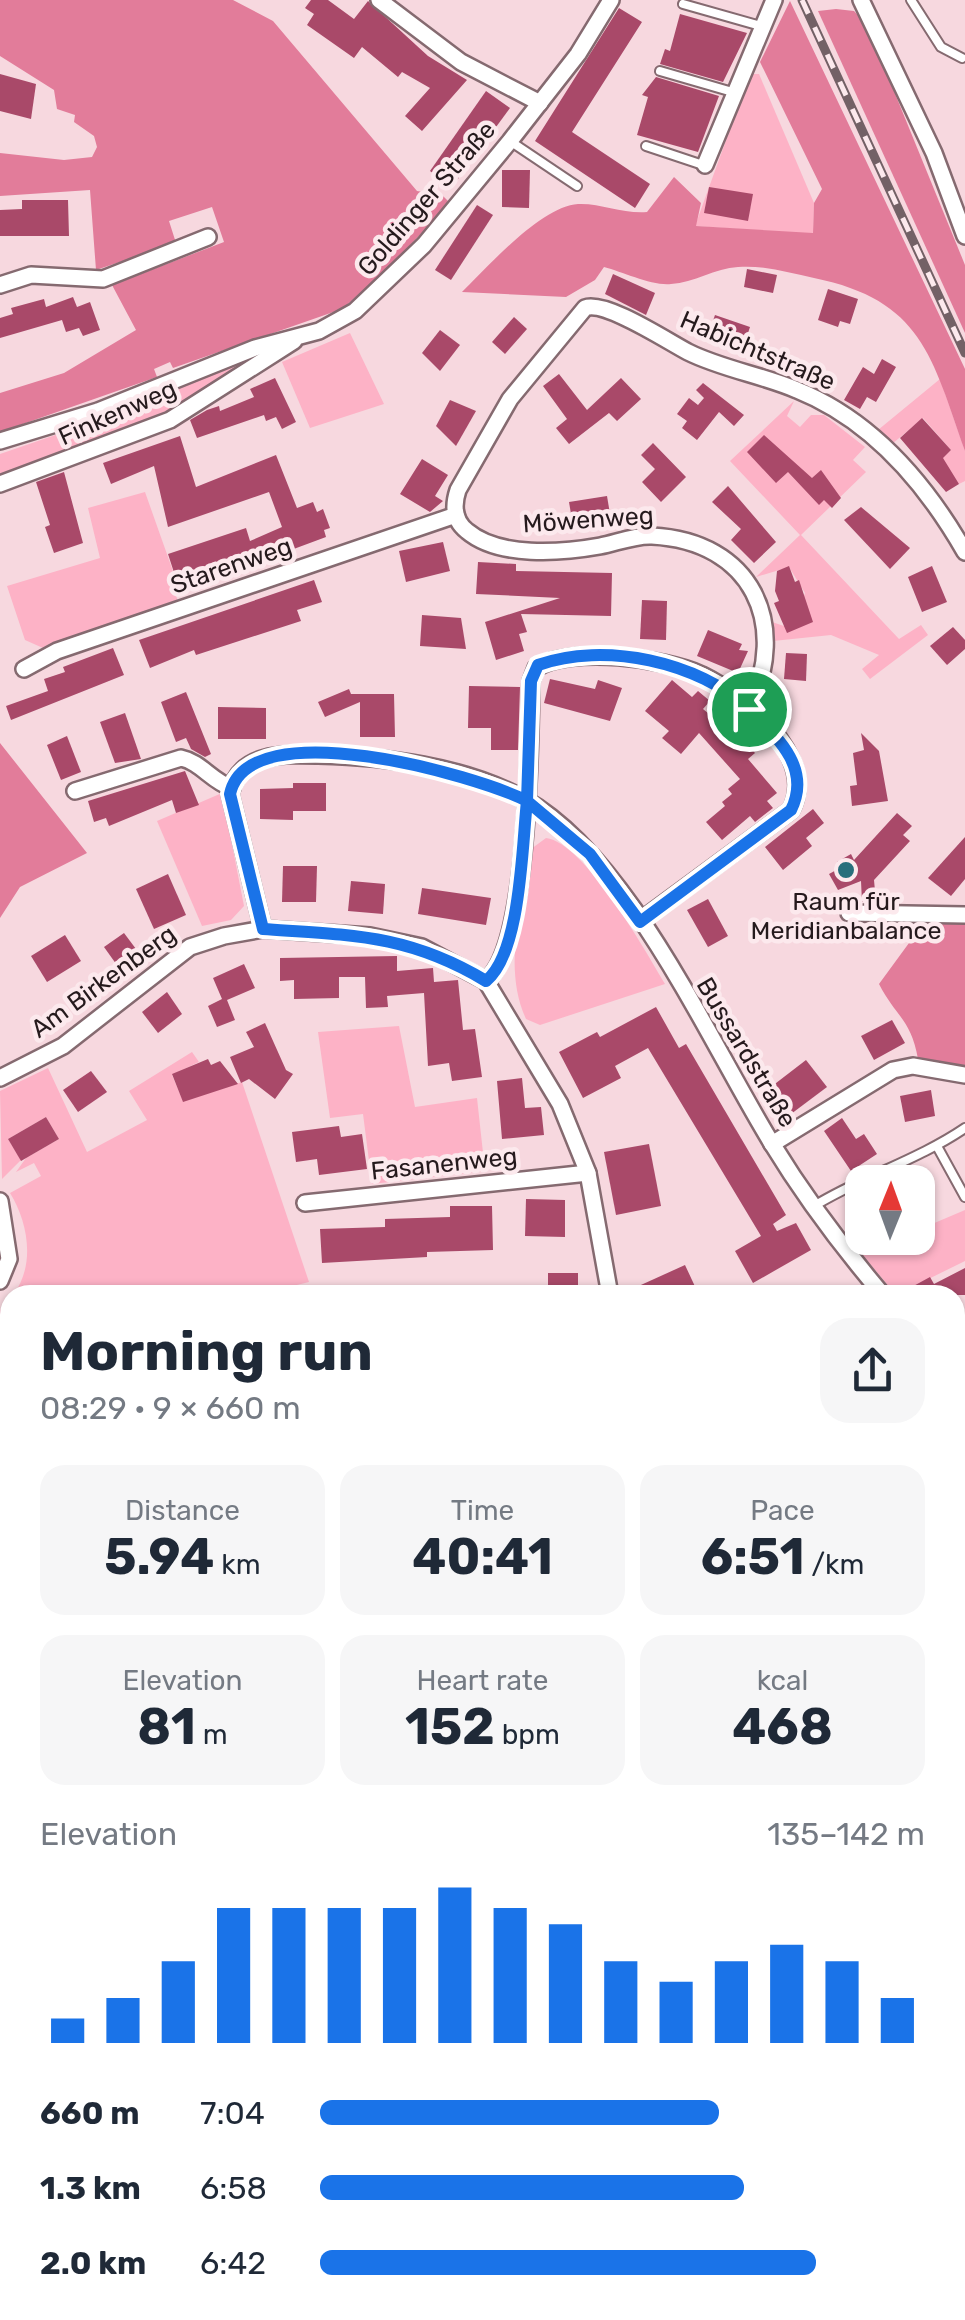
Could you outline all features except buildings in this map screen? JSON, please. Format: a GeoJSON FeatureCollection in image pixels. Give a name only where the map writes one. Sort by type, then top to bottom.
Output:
{"type":"FeatureCollection","features":[{"type":"Feature","properties":{"kind":"street"},"geometry":{"type":"LineString","coordinates":[[379,0],[461,62],[540,103]]}},
{"type":"Feature","properties":{"kind":"street","name":"Goldinger Straße"},"geometry":{"type":"LineString","coordinates":[[0,440],[98,411],[255,348],[297,338],[355,311],[384,288],[510,141],[578,54],[611,0]]}},
{"type":"Feature","properties":{"kind":"street"},"geometry":{"type":"LineString","coordinates":[[705,165],[774,0]]}},
{"type":"Feature","properties":{"kind":"street"},"geometry":{"type":"LineString","coordinates":[[861,0],[934,154],[964,229]]}},
{"type":"Feature","properties":{"kind":"street"},"geometry":{"type":"LineString","coordinates":[[0,285],[30,275],[102,279],[208,237]]}},
{"type":"Feature","properties":{"kind":"street","name":"Habichtstraße"},"geometry":{"type":"LineString","coordinates":[[456,515],[458,490],[510,399],[585,308],[593,305],[696,356],[798,390],[830,406],[896,457],[941,511],[965,552]]}},
{"type":"Feature","properties":{"kind":"street","name":"Finkenweg"},"geometry":{"type":"LineString","coordinates":[[0,484],[170,420],[279,354],[297,338]]}},
{"type":"Feature","properties":{"kind":"street","name":"Starenweg"},"geometry":{"type":"LineString","coordinates":[[24,669],[74,645],[456,515]]}},
{"type":"Feature","properties":{"kind":"street","name":"Möwenweg"},"geometry":{"type":"LineString","coordinates":[[456,515],[462,526],[486,544],[515,549],[595,548],[649,536],[713,553],[736,570],[764,612],[764,678],[749,709]]}},
{"type":"Feature","properties":{"kind":"street"},"geometry":{"type":"LineString","coordinates":[[608,1285],[588,1173],[560,1104],[486,981],[503,958],[517,895],[527,801],[531,681],[536,668],[585,658],[670,663],[703,676],[749,709],[782,744],[799,786],[791,810],[640,922]]}},
{"type":"Feature","properties":{"kind":"street","name":"Bussardstraße"},"geometry":{"type":"LineString","coordinates":[[232,788],[238,774],[258,760],[291,754],[379,757],[462,774],[527,801],[590,854],[640,922],[772,1144],[875,1285]]}},
{"type":"Feature","properties":{"kind":"street"},"geometry":{"type":"LineString","coordinates":[[75,791],[181,758],[232,788],[263,929]]}},
{"type":"Feature","properties":{"kind":"street"},"geometry":{"type":"LineString","coordinates":[[849,913],[965,916]]}},
{"type":"Feature","properties":{"kind":"street","name":"Am Birkenberg"},"geometry":{"type":"LineString","coordinates":[[0,1078],[63,1046],[190,947],[263,929],[370,936],[422,947],[486,981]]}},
{"type":"Feature","properties":{"kind":"street"},"geometry":{"type":"LineString","coordinates":[[772,1144],[892,1070],[913,1066],[965,1075]]}},
{"type":"Feature","properties":{"kind":"street","name":"Fasanenweg"},"geometry":{"type":"LineString","coordinates":[[305,1203],[588,1173]]}},
{"type":"Feature","properties":{"kind":"street"},"geometry":{"type":"LineString","coordinates":[[0,1201],[9,1248],[0,1282]]}},
{"type":"Feature","properties":{"kind":"lane"},"geometry":{"type":"LineString","coordinates":[[910,0],[941,47],[962,58]]}},
{"type":"Feature","properties":{"kind":"lane"},"geometry":{"type":"LineString","coordinates":[[683,4],[764,27]]}},
{"type":"Feature","properties":{"kind":"lane"},"geometry":{"type":"LineString","coordinates":[[660,71],[736,93]]}},
{"type":"Feature","properties":{"kind":"lane"},"geometry":{"type":"LineString","coordinates":[[510,141],[577,186]]}},
{"type":"Feature","properties":{"kind":"lane"},"geometry":{"type":"LineString","coordinates":[[646,146],[705,165]]}},
{"type":"Feature","properties":{"kind":"lane"},"geometry":{"type":"LineString","coordinates":[[814,1206],[879,1171],[938,1148],[965,1128]]}},
{"type":"Feature","properties":{"kind":"lane"},"geometry":{"type":"LineString","coordinates":[[938,1148],[965,1197]]}},
{"type":"Feature","properties":{"kind":"shaded area"},"geometry":{"type":"Polygon","coordinates":[[[0,0],[233,0],[273,21],[417,191],[442,195],[450,203],[381,276],[342,309],[173,368],[170,362],[154,369],[157,377],[0,432],[0,393],[64,373],[136,330],[112,285],[224,242],[212,207],[169,221],[176,243],[96,270],[90,190],[0,196],[0,153],[64,160],[92,157],[97,147],[94,136],[74,122],[75,115],[57,109],[54,90],[0,56],[0,0]]]}},
{"type":"Feature","properties":{"kind":"shaded area"},"geometry":{"type":"Polygon","coordinates":[[[790,1],[965,369],[965,451],[943,387],[918,338],[879,301],[850,288],[758,267],[729,268],[680,283],[663,284],[604,267],[595,280],[566,297],[462,292],[516,239],[548,215],[578,204],[647,212],[674,177],[701,203],[696,226],[813,233],[814,203],[822,189],[760,62],[790,1]]]}},
{"type":"Feature","properties":{"kind":"shaded area"},"geometry":{"type":"Polygon","coordinates":[[[818,11],[854,11],[867,25],[965,265],[965,333],[818,11]]]}},
{"type":"Feature","properties":{"kind":"shaded area"},"geometry":{"type":"Polygon","coordinates":[[[750,74],[759,74],[814,203],[813,234],[695,226],[750,74]]]}},
{"type":"Feature","properties":{"kind":"shaded area"},"geometry":{"type":"Polygon","coordinates":[[[350,333],[384,404],[310,428],[282,362],[350,333]]]}},
{"type":"Feature","properties":{"kind":"shaded area"},"geometry":{"type":"Polygon","coordinates":[[[274,350],[144,424],[0,475],[0,454],[105,418],[228,364],[274,350]]]}},
{"type":"Feature","properties":{"kind":"shaded area"},"geometry":{"type":"Polygon","coordinates":[[[940,379],[965,451],[965,481],[959,484],[941,459],[951,450],[923,418],[892,444],[878,430],[940,379]]]}},
{"type":"Feature","properties":{"kind":"shaded area"},"geometry":{"type":"Polygon","coordinates":[[[794,401],[787,416],[800,427],[811,415],[824,415],[865,447],[853,460],[866,472],[801,535],[899,639],[921,625],[928,635],[870,679],[862,669],[879,655],[831,635],[773,641],[772,622],[784,626],[794,622],[805,593],[789,567],[756,577],[800,535],[730,461],[794,401]]]}},
{"type":"Feature","properties":{"kind":"shaded area"},"geometry":{"type":"Polygon","coordinates":[[[145,492],[180,591],[175,593],[178,601],[43,648],[25,640],[7,586],[100,558],[88,508],[145,492]]]}},
{"type":"Feature","properties":{"kind":"shaded area"},"geometry":{"type":"Polygon","coordinates":[[[0,743],[87,853],[20,887],[0,918],[0,743]]]}},
{"type":"Feature","properties":{"kind":"shaded area"},"geometry":{"type":"Polygon","coordinates":[[[222,793],[244,906],[231,920],[202,926],[157,821],[222,793]]]}},
{"type":"Feature","properties":{"kind":"shaded area"},"geometry":{"type":"Polygon","coordinates":[[[546,838],[561,844],[596,877],[665,984],[540,1025],[526,1019],[515,978],[516,935],[531,849],[546,838]]]}},
{"type":"Feature","properties":{"kind":"shaded area"},"geometry":{"type":"Polygon","coordinates":[[[905,915],[965,915],[965,1068],[918,1059],[907,1026],[879,984],[909,943],[905,915]]]}},
{"type":"Feature","properties":{"kind":"shaded area"},"geometry":{"type":"Polygon","coordinates":[[[399,1026],[415,1107],[477,1098],[485,1171],[372,1184],[363,1114],[330,1118],[318,1032],[399,1026]]]}},
{"type":"Feature","properties":{"kind":"shaded area"},"geometry":{"type":"Polygon","coordinates":[[[192,1052],[199,1062],[172,1075],[183,1101],[242,1082],[309,1282],[19,1285],[25,1270],[27,1244],[10,1193],[41,1176],[34,1163],[16,1172],[26,1158],[59,1139],[46,1117],[8,1139],[21,1160],[2,1179],[0,1091],[48,1068],[87,1152],[147,1120],[129,1091],[192,1052]]]}},
{"type":"Feature","properties":{"kind":"shaded area"},"geometry":{"type":"Polygon","coordinates":[[[965,1210],[965,1261],[916,1285],[888,1285],[863,1255],[935,1255],[935,1223],[965,1210]]]}},
{"type":"Feature","properties":{"kind":"railway"},"geometry":{"type":"LineString","coordinates":[[802,0],[965,353]]}},
{"type":"Feature","properties":{"kind":"place","name":"Raum für Meridianbalance"},"geometry":{"type":"Point","coordinates":[846,870]}},
{"type":"Feature","properties":{"kind":"route"},"geometry":{"type":"LineString","coordinates":[[749,709],[703,676],[670,663],[602,658],[538,665],[531,681],[527,801],[462,774],[379,757],[291,754],[258,760],[238,774],[230,794],[263,929],[370,936],[422,947],[486,981],[501,966],[503,958],[517,895],[527,801],[590,854],[640,922],[791,810],[799,786],[797,772],[782,744],[749,709]]}}]}
